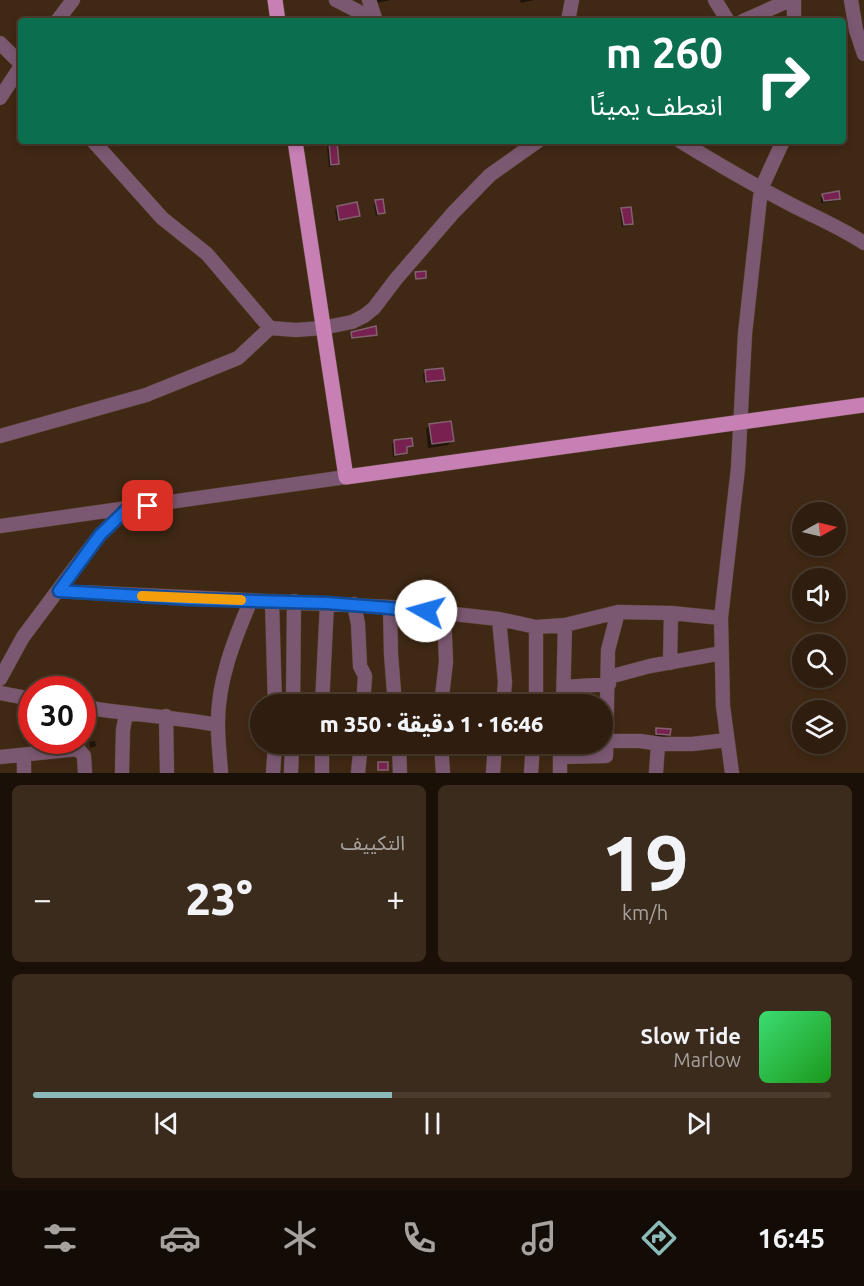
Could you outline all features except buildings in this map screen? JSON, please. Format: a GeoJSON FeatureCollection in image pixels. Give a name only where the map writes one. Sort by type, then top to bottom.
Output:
{"type":"FeatureCollection","features":[{"type":"Feature","properties":{"kind":"main road"},"geometry":{"type":"LineString","coordinates":[[275,0],[278,18]]}},
{"type":"Feature","properties":{"kind":"main road"},"geometry":{"type":"LineString","coordinates":[[295,144],[346,477],[864,405]]}},
{"type":"Feature","properties":{"kind":"street"},"geometry":{"type":"LineString","coordinates":[[59,18],[73,0]]}},
{"type":"Feature","properties":{"kind":"street"},"geometry":{"type":"LineString","coordinates":[[336,0],[371,18]]}},
{"type":"Feature","properties":{"kind":"street"},"geometry":{"type":"LineString","coordinates":[[353,0],[362,14]]}},
{"type":"Feature","properties":{"kind":"street"},"geometry":{"type":"LineString","coordinates":[[369,0],[376,18]]}},
{"type":"Feature","properties":{"kind":"street"},"geometry":{"type":"LineString","coordinates":[[569,18],[572,0]]}},
{"type":"Feature","properties":{"kind":"street"},"geometry":{"type":"LineString","coordinates":[[715,0],[726,18]]}},
{"type":"Feature","properties":{"kind":"street"},"geometry":{"type":"LineString","coordinates":[[748,18],[767,5],[792,0],[795,18]]}},
{"type":"Feature","properties":{"kind":"street"},"geometry":{"type":"LineString","coordinates":[[851,0],[856,30],[864,54]]}},
{"type":"Feature","properties":{"kind":"street"},"geometry":{"type":"LineString","coordinates":[[0,43],[18,62]]}},
{"type":"Feature","properties":{"kind":"street"},"geometry":{"type":"LineString","coordinates":[[0,98],[18,70]]}},
{"type":"Feature","properties":{"kind":"street"},"geometry":{"type":"LineString","coordinates":[[96,144],[162,218],[207,254],[270,328],[296,330],[352,322],[364,316],[374,308],[453,213],[490,175],[534,144]]}},
{"type":"Feature","properties":{"kind":"street"},"geometry":{"type":"LineString","coordinates":[[685,144],[760,189],[843,229],[864,243]]}},
{"type":"Feature","properties":{"kind":"street"},"geometry":{"type":"LineString","coordinates":[[732,773],[723,705],[721,618],[738,468],[745,334],[760,189],[782,144]]}},
{"type":"Feature","properties":{"kind":"street"},"geometry":{"type":"LineString","coordinates":[[0,436],[146,394],[238,358],[270,328]]}},
{"type":"Feature","properties":{"kind":"street"},"geometry":{"type":"LineString","coordinates":[[0,526],[346,477]]}},
{"type":"Feature","properties":{"kind":"street"},"geometry":{"type":"LineString","coordinates":[[0,679],[23,638],[100,535],[127,509]]}},
{"type":"Feature","properties":{"kind":"street"},"geometry":{"type":"LineString","coordinates":[[59,591],[189,599],[390,606],[499,619],[536,627],[565,625],[618,612],[671,613],[721,618]]}},
{"type":"Feature","properties":{"kind":"street"},"geometry":{"type":"LineString","coordinates":[[221,773],[218,725],[220,695],[235,638],[251,600]]}},
{"type":"Feature","properties":{"kind":"street"},"geometry":{"type":"LineString","coordinates":[[272,601],[275,694]]}},
{"type":"Feature","properties":{"kind":"street"},"geometry":{"type":"LineString","coordinates":[[293,694],[294,602]]}},
{"type":"Feature","properties":{"kind":"street"},"geometry":{"type":"LineString","coordinates":[[323,694],[327,603]]}},
{"type":"Feature","properties":{"kind":"street"},"geometry":{"type":"LineString","coordinates":[[354,604],[358,624],[360,666],[365,676],[364,694]]}},
{"type":"Feature","properties":{"kind":"street"},"geometry":{"type":"LineString","coordinates":[[390,606],[394,694]]}},
{"type":"Feature","properties":{"kind":"street"},"geometry":{"type":"LineString","coordinates":[[609,694],[609,644],[618,612]]}},
{"type":"Feature","properties":{"kind":"street"},"geometry":{"type":"LineString","coordinates":[[442,694],[446,662],[444,613]]}},
{"type":"Feature","properties":{"kind":"street"},"geometry":{"type":"LineString","coordinates":[[670,663],[671,613]]}},
{"type":"Feature","properties":{"kind":"street"},"geometry":{"type":"LineString","coordinates":[[499,619],[505,682],[503,694]]}},
{"type":"Feature","properties":{"kind":"street"},"geometry":{"type":"LineString","coordinates":[[564,694],[565,625]]}},
{"type":"Feature","properties":{"kind":"street"},"geometry":{"type":"LineString","coordinates":[[536,627],[536,694]]}},
{"type":"Feature","properties":{"kind":"street"},"geometry":{"type":"LineString","coordinates":[[565,687],[609,680],[670,663],[722,652]]}},
{"type":"Feature","properties":{"kind":"street"},"geometry":{"type":"LineString","coordinates":[[0,693],[18,696]]}},
{"type":"Feature","properties":{"kind":"street"},"geometry":{"type":"LineString","coordinates":[[96,709],[126,714],[165,716],[218,725]]}},
{"type":"Feature","properties":{"kind":"street"},"geometry":{"type":"LineString","coordinates":[[122,773],[123,730],[126,714]]}},
{"type":"Feature","properties":{"kind":"street"},"geometry":{"type":"LineString","coordinates":[[165,716],[167,773]]}},
{"type":"Feature","properties":{"kind":"street"},"geometry":{"type":"LineString","coordinates":[[613,741],[692,744],[727,740]]}},
{"type":"Feature","properties":{"kind":"street"},"geometry":{"type":"LineString","coordinates":[[656,773],[658,744]]}},
{"type":"Feature","properties":{"kind":"street"},"geometry":{"type":"LineString","coordinates":[[0,757],[29,754]]}},
{"type":"Feature","properties":{"kind":"street"},"geometry":{"type":"LineString","coordinates":[[83,754],[85,773]]}},
{"type":"Feature","properties":{"kind":"street"},"geometry":{"type":"LineString","coordinates":[[273,773],[274,754]]}},
{"type":"Feature","properties":{"kind":"street"},"geometry":{"type":"LineString","coordinates":[[291,773],[292,754]]}},
{"type":"Feature","properties":{"kind":"street"},"geometry":{"type":"LineString","coordinates":[[322,754],[322,773]]}},
{"type":"Feature","properties":{"kind":"street"},"geometry":{"type":"LineString","coordinates":[[358,773],[361,754]]}},
{"type":"Feature","properties":{"kind":"street"},"geometry":{"type":"LineString","coordinates":[[399,754],[400,773]]}},
{"type":"Feature","properties":{"kind":"street"},"geometry":{"type":"LineString","coordinates":[[442,754],[443,773]]}},
{"type":"Feature","properties":{"kind":"street"},"geometry":{"type":"LineString","coordinates":[[491,754],[493,773]]}},
{"type":"Feature","properties":{"kind":"street"},"geometry":{"type":"LineString","coordinates":[[531,773],[532,754]]}},
{"type":"Feature","properties":{"kind":"street"},"geometry":{"type":"LineString","coordinates":[[560,754],[560,773]]}},
{"type":"Feature","properties":{"kind":"street"},"geometry":{"type":"LineString","coordinates":[[585,754],[604,757],[606,754]]}},
{"type":"Feature","properties":{"kind":"street"},"geometry":{"type":"LineString","coordinates":[[24,755],[24,773]]}},
{"type":"Feature","properties":{"kind":"slow traffic"},"geometry":{"type":"LineString","coordinates":[[142,596],[241,600]]}},
{"type":"Feature","properties":{"kind":"route"},"geometry":{"type":"LineString","coordinates":[[148,506],[127,509],[100,535],[59,591],[189,599],[390,606],[426,611]]}}]}
